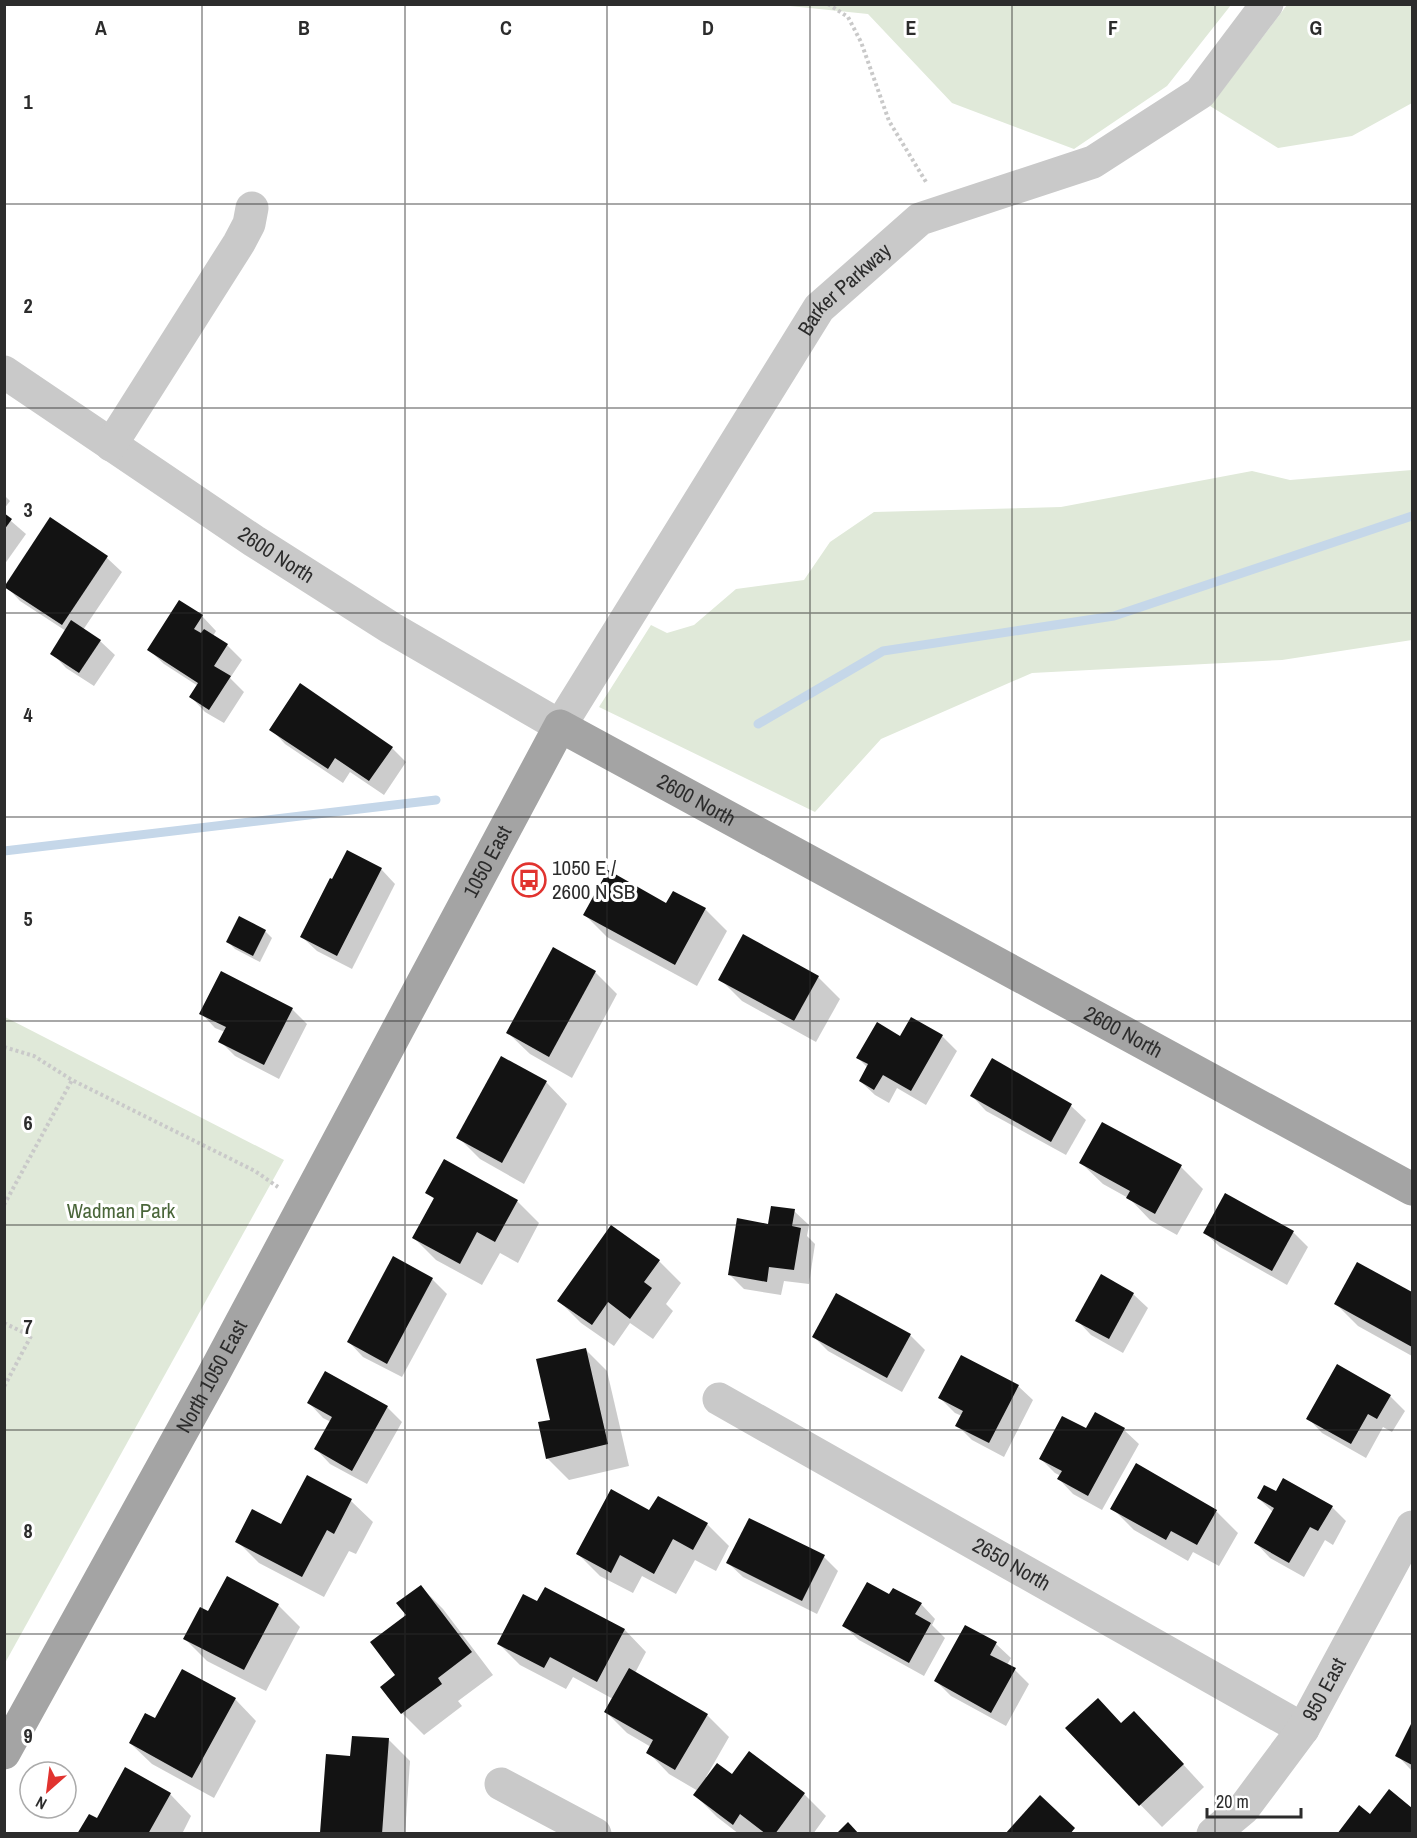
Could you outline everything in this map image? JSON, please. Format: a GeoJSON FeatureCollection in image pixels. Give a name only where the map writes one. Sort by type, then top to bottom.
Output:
{"type":"FeatureCollection","features":[{"type":"Feature","properties":{"kind":"main road","name":"1050 East"},"geometry":{"type":"LineString","coordinates":[[415,998],[560,726]]}},
{"type":"Feature","properties":{"kind":"main road","name":"2600 North"},"geometry":{"type":"LineString","coordinates":[[560,726],[1413,1189]]}},
{"type":"Feature","properties":{"kind":"main road","name":"North 1050 East"},"geometry":{"type":"LineString","coordinates":[[4,1753],[212,1377],[415,998]]}},
{"type":"Feature","properties":{"kind":"street","name":"Barker Parkway"},"geometry":{"type":"LineString","coordinates":[[560,726],[819,308],[920,219],[1093,162],[1200,93],[1267,4]]}},
{"type":"Feature","properties":{"kind":"street"},"geometry":{"type":"LineString","coordinates":[[111,445],[239,243],[249,224],[252,208]]}},
{"type":"Feature","properties":{"kind":"street","name":"2600 North"},"geometry":{"type":"LineString","coordinates":[[4,372],[254,541],[391,628],[560,726]]}},
{"type":"Feature","properties":{"kind":"street","name":"2650 North"},"geometry":{"type":"LineString","coordinates":[[719,1399],[1303,1728]]}},
{"type":"Feature","properties":{"kind":"street","name":"950 East"},"geometry":{"type":"LineString","coordinates":[[1213,1833],[1244,1808],[1303,1728],[1413,1527]]}},
{"type":"Feature","properties":{"kind":"street"},"geometry":{"type":"LineString","coordinates":[[501,1784],[595,1833]]}},
{"type":"Feature","properties":{"kind":"path"},"geometry":{"type":"LineString","coordinates":[[828,4],[848,17],[861,42],[889,121],[928,185]]}},
{"type":"Feature","properties":{"kind":"path"},"geometry":{"type":"LineString","coordinates":[[4,1047],[34,1056],[72,1080],[255,1171],[305,1204]]}},
{"type":"Feature","properties":{"kind":"path"},"geometry":{"type":"LineString","coordinates":[[4,1205],[72,1080]]}},
{"type":"Feature","properties":{"kind":"path"},"geometry":{"type":"LineString","coordinates":[[4,1323],[31,1336],[4,1387]]}},
{"type":"Feature","properties":{"kind":"green space"},"geometry":{"type":"Polygon","coordinates":[[[780,5],[1231,5],[1167,86],[1074,149],[952,103],[868,14],[780,5]]]}},
{"type":"Feature","properties":{"kind":"green space"},"geometry":{"type":"Polygon","coordinates":[[[1287,5],[1412,5],[1412,103],[1352,136],[1278,148],[1210,106],[1287,5]]]}},
{"type":"Feature","properties":{"kind":"green space"},"geometry":{"type":"Polygon","coordinates":[[[1412,470],[1412,640],[1282,660],[1032,673],[881,739],[815,812],[599,707],[651,625],[667,633],[694,625],[736,589],[804,580],[830,542],[874,512],[1061,507],[1252,471],[1290,480],[1412,470]]]}},
{"type":"Feature","properties":{"kind":"green space","name":"Wadman Park"},"geometry":{"type":"Polygon","coordinates":[[[5,1017],[284,1160],[5,1663],[5,1017]]]}},
{"type":"Feature","properties":{"kind":"building"},"geometry":{"type":"Polygon","coordinates":[[[4,513],[12,519],[4,530],[4,513]]]}},
{"type":"Feature","properties":{"kind":"building"},"geometry":{"type":"Polygon","coordinates":[[[50,517],[108,556],[62,625],[4,587],[50,517]]]}},
{"type":"Feature","properties":{"kind":"building"},"geometry":{"type":"Polygon","coordinates":[[[179,600],[203,615],[194,629],[201,633],[204,629],[228,644],[214,666],[231,676],[209,710],[189,697],[198,683],[147,650],[179,600]]]}},
{"type":"Feature","properties":{"kind":"building"},"geometry":{"type":"Polygon","coordinates":[[[71,620],[101,640],[79,673],[50,654],[71,620]]]}},
{"type":"Feature","properties":{"kind":"building"},"geometry":{"type":"Polygon","coordinates":[[[300,683],[393,747],[369,781],[335,758],[328,769],[269,730],[300,683]]]}},
{"type":"Feature","properties":{"kind":"building"},"geometry":{"type":"Polygon","coordinates":[[[347,850],[382,868],[337,956],[300,937],[347,850]]]}},
{"type":"Feature","properties":{"kind":"building"},"geometry":{"type":"Polygon","coordinates":[[[608,870],[666,903],[673,891],[706,908],[675,965],[583,915],[608,870]]]}},
{"type":"Feature","properties":{"kind":"building"},"geometry":{"type":"Polygon","coordinates":[[[239,916],[266,930],[253,956],[226,942],[239,916]]]}},
{"type":"Feature","properties":{"kind":"building"},"geometry":{"type":"Polygon","coordinates":[[[743,934],[819,976],[794,1021],[718,980],[743,934]]]}},
{"type":"Feature","properties":{"kind":"building"},"geometry":{"type":"Polygon","coordinates":[[[553,947],[596,971],[549,1057],[506,1033],[553,947]]]}},
{"type":"Feature","properties":{"kind":"building"},"geometry":{"type":"Polygon","coordinates":[[[221,971],[293,1008],[264,1065],[218,1042],[226,1027],[199,1014],[221,971]]]}},
{"type":"Feature","properties":{"kind":"building"},"geometry":{"type":"Polygon","coordinates":[[[911,1017],[943,1035],[911,1091],[883,1075],[874,1090],[859,1081],[868,1064],[856,1058],[877,1022],[900,1036],[911,1017]]]}},
{"type":"Feature","properties":{"kind":"building"},"geometry":{"type":"Polygon","coordinates":[[[501,1056],[547,1081],[502,1163],[456,1138],[501,1056]]]}},
{"type":"Feature","properties":{"kind":"building"},"geometry":{"type":"Polygon","coordinates":[[[992,1058],[1072,1104],[1051,1142],[970,1096],[992,1058]]]}},
{"type":"Feature","properties":{"kind":"building"},"geometry":{"type":"Polygon","coordinates":[[[1102,1122],[1182,1165],[1155,1214],[1126,1198],[1130,1191],[1079,1163],[1102,1122]]]}},
{"type":"Feature","properties":{"kind":"building"},"geometry":{"type":"Polygon","coordinates":[[[444,1159],[518,1200],[495,1242],[477,1232],[460,1264],[412,1238],[434,1198],[425,1193],[444,1159]]]}},
{"type":"Feature","properties":{"kind":"building"},"geometry":{"type":"Polygon","coordinates":[[[1225,1193],[1294,1231],[1272,1271],[1203,1233],[1225,1193]]]}},
{"type":"Feature","properties":{"kind":"building"},"geometry":{"type":"Polygon","coordinates":[[[771,1206],[795,1209],[792,1226],[801,1228],[794,1270],[769,1267],[767,1282],[728,1275],[737,1218],[768,1224],[771,1206]]]}},
{"type":"Feature","properties":{"kind":"building"},"geometry":{"type":"Polygon","coordinates":[[[611,1225],[660,1260],[644,1282],[652,1288],[630,1319],[608,1302],[592,1325],[557,1301],[611,1225]]]}},
{"type":"Feature","properties":{"kind":"building"},"geometry":{"type":"Polygon","coordinates":[[[393,1256],[433,1278],[387,1364],[347,1342],[393,1256]]]}},
{"type":"Feature","properties":{"kind":"building"},"geometry":{"type":"Polygon","coordinates":[[[1357,1262],[1412,1292],[1412,1347],[1334,1304],[1357,1262]]]}},
{"type":"Feature","properties":{"kind":"building"},"geometry":{"type":"Polygon","coordinates":[[[1101,1274],[1134,1293],[1109,1339],[1075,1321],[1101,1274]]]}},
{"type":"Feature","properties":{"kind":"building"},"geometry":{"type":"Polygon","coordinates":[[[836,1293],[911,1334],[887,1378],[812,1337],[836,1293]]]}},
{"type":"Feature","properties":{"kind":"building"},"geometry":{"type":"Polygon","coordinates":[[[586,1348],[608,1444],[546,1459],[538,1422],[550,1420],[536,1359],[586,1348]]]}},
{"type":"Feature","properties":{"kind":"building"},"geometry":{"type":"Polygon","coordinates":[[[961,1355],[1019,1385],[989,1443],[955,1426],[963,1411],[938,1398],[961,1355]]]}},
{"type":"Feature","properties":{"kind":"building"},"geometry":{"type":"Polygon","coordinates":[[[1337,1364],[1391,1395],[1377,1419],[1368,1414],[1351,1444],[1306,1419],[1337,1364]]]}},
{"type":"Feature","properties":{"kind":"building"},"geometry":{"type":"Polygon","coordinates":[[[325,1371],[388,1406],[352,1471],[314,1449],[332,1417],[307,1403],[325,1371]]]}},
{"type":"Feature","properties":{"kind":"building"},"geometry":{"type":"Polygon","coordinates":[[[1095,1412],[1125,1428],[1088,1496],[1057,1479],[1062,1471],[1039,1459],[1062,1416],[1086,1428],[1095,1412]]]}},
{"type":"Feature","properties":{"kind":"building"},"geometry":{"type":"Polygon","coordinates":[[[1136,1463],[1217,1510],[1197,1545],[1171,1531],[1166,1540],[1110,1509],[1136,1463]]]}},
{"type":"Feature","properties":{"kind":"building"},"geometry":{"type":"Polygon","coordinates":[[[307,1475],[352,1499],[334,1534],[327,1530],[302,1577],[235,1542],[252,1509],[281,1524],[307,1475]]]}},
{"type":"Feature","properties":{"kind":"building"},"geometry":{"type":"Polygon","coordinates":[[[1283,1478],[1333,1506],[1318,1531],[1310,1527],[1289,1563],[1254,1543],[1274,1508],[1257,1498],[1264,1485],[1276,1491],[1283,1478]]]}},
{"type":"Feature","properties":{"kind":"building"},"geometry":{"type":"Polygon","coordinates":[[[611,1489],[649,1510],[658,1496],[708,1523],[693,1550],[673,1539],[654,1574],[620,1555],[611,1573],[576,1554],[611,1489]]]}},
{"type":"Feature","properties":{"kind":"building"},"geometry":{"type":"Polygon","coordinates":[[[749,1518],[825,1555],[802,1601],[726,1563],[749,1518]]]}},
{"type":"Feature","properties":{"kind":"building"},"geometry":{"type":"Polygon","coordinates":[[[227,1576],[279,1604],[244,1670],[183,1639],[200,1607],[208,1611],[227,1576]]]}},
{"type":"Feature","properties":{"kind":"building"},"geometry":{"type":"Polygon","coordinates":[[[867,1582],[889,1594],[893,1588],[922,1603],[915,1614],[931,1623],[909,1663],[842,1626],[867,1582]]]}},
{"type":"Feature","properties":{"kind":"building"},"geometry":{"type":"Polygon","coordinates":[[[421,1585],[472,1652],[438,1678],[442,1684],[401,1714],[380,1687],[395,1675],[370,1642],[406,1615],[396,1603],[421,1585]]]}},
{"type":"Feature","properties":{"kind":"building"},"geometry":{"type":"Polygon","coordinates":[[[545,1587],[625,1629],[597,1682],[550,1657],[544,1668],[497,1644],[523,1594],[537,1601],[545,1587]]]}},
{"type":"Feature","properties":{"kind":"building"},"geometry":{"type":"Polygon","coordinates":[[[965,1625],[997,1642],[990,1655],[1016,1668],[991,1713],[934,1681],[965,1625]]]}},
{"type":"Feature","properties":{"kind":"building"},"geometry":{"type":"Polygon","coordinates":[[[629,1668],[708,1714],[675,1770],[646,1753],[653,1740],[604,1712],[629,1668]]]}},
{"type":"Feature","properties":{"kind":"building"},"geometry":{"type":"Polygon","coordinates":[[[182,1669],[236,1698],[192,1778],[129,1743],[145,1713],[155,1718],[182,1669]]]}},
{"type":"Feature","properties":{"kind":"building"},"geometry":{"type":"Polygon","coordinates":[[[1098,1698],[1121,1723],[1134,1711],[1184,1764],[1139,1806],[1065,1728],[1098,1698]]]}},
{"type":"Feature","properties":{"kind":"building"},"geometry":{"type":"Polygon","coordinates":[[[1412,1722],[1412,1765],[1395,1756],[1412,1722]]]}},
{"type":"Feature","properties":{"kind":"building"},"geometry":{"type":"Polygon","coordinates":[[[352,1736],[389,1738],[382,1834],[320,1833],[326,1754],[350,1756],[352,1736]]]}},
{"type":"Feature","properties":{"kind":"building"},"geometry":{"type":"Polygon","coordinates":[[[749,1751],[805,1793],[775,1834],[766,1834],[740,1814],[733,1825],[693,1795],[717,1763],[732,1774],[749,1751]]]}},
{"type":"Feature","properties":{"kind":"building"},"geometry":{"type":"Polygon","coordinates":[[[125,1767],[171,1793],[148,1834],[77,1834],[89,1814],[97,1818],[125,1767]]]}},
{"type":"Feature","properties":{"kind":"building"},"geometry":{"type":"Polygon","coordinates":[[[1389,1789],[1412,1808],[1412,1834],[1337,1834],[1359,1805],[1370,1814],[1389,1789]]]}},
{"type":"Feature","properties":{"kind":"building"},"geometry":{"type":"Polygon","coordinates":[[[1040,1795],[1075,1828],[1070,1834],[1005,1834],[1040,1795]]]}},
{"type":"Feature","properties":{"kind":"building"},"geometry":{"type":"Polygon","coordinates":[[[848,1822],[859,1834],[836,1834],[848,1822]]]}},
{"type":"Feature","properties":{"kind":"waterway"},"geometry":{"type":"LineString","coordinates":[[758,724],[883,651],[1114,616],[1412,516]]}},
{"type":"Feature","properties":{"kind":"waterway"},"geometry":{"type":"LineString","coordinates":[[4,851],[436,800]]}},
{"type":"Feature","properties":{"kind":"place","name":"1050 E / 2600 N SB"},"geometry":{"type":"Point","coordinates":[529,880]}}]}
